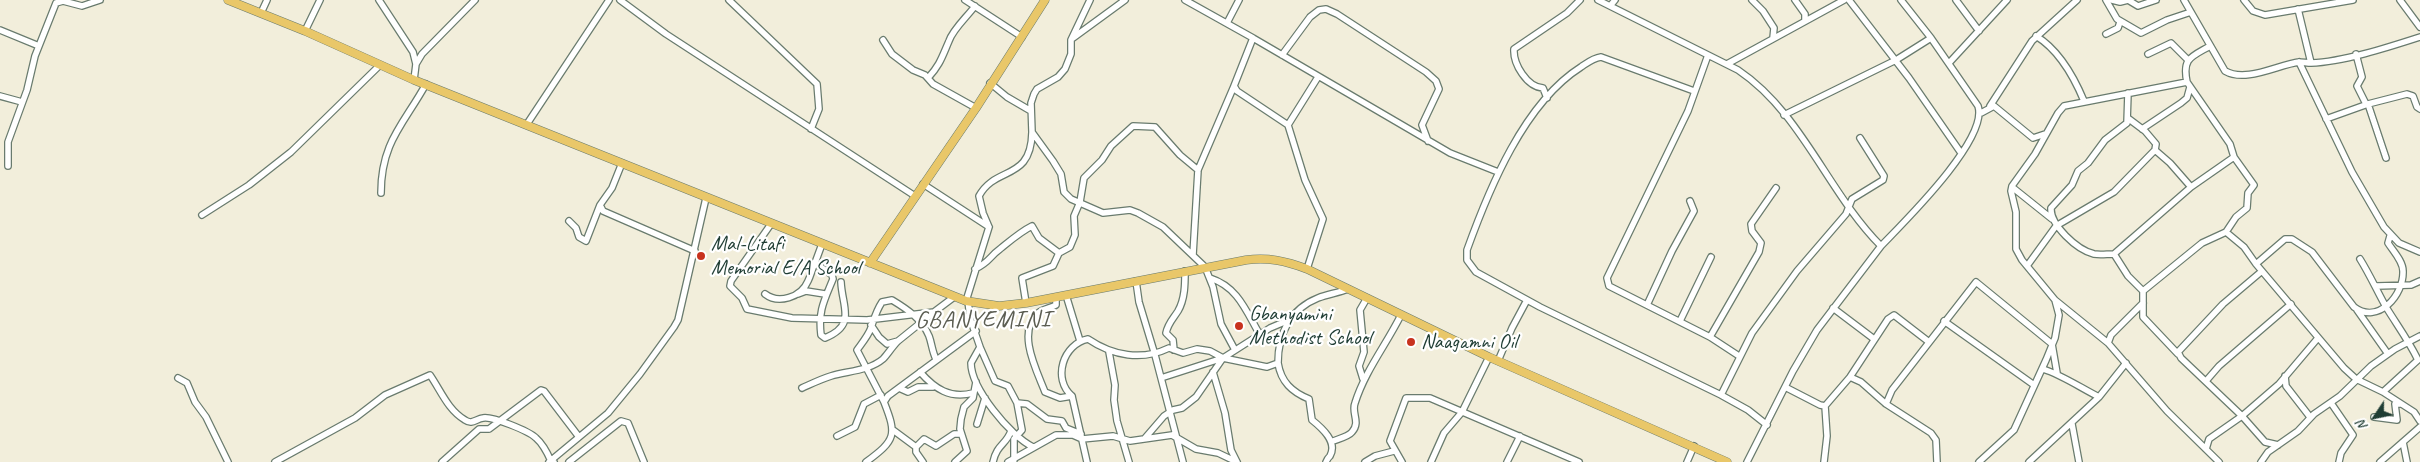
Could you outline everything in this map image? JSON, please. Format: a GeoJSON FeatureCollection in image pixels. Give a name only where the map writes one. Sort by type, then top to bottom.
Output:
{"type":"FeatureCollection","features":[{"type":"Feature","properties":{"kind":"main road"},"geometry":{"type":"LineString","coordinates":[[228,0],[305,31],[414,80],[528,124],[706,198],[954,297],[999,306],[1026,303],[1205,267],[1267,258],[1283,261],[1307,269],[1489,357],[1727,462]]}},
{"type":"Feature","properties":{"kind":"main road"},"geometry":{"type":"LineString","coordinates":[[870,263],[976,108],[990,82],[1022,37],[1045,0]]}},
{"type":"Feature","properties":{"kind":"street"},"geometry":{"type":"LineString","coordinates":[[8,166],[8,142],[39,46],[56,2],[63,1],[82,6],[100,0]]}},
{"type":"Feature","properties":{"kind":"street"},"geometry":{"type":"LineString","coordinates":[[261,13],[266,0]]}},
{"type":"Feature","properties":{"kind":"street"},"geometry":{"type":"LineString","coordinates":[[305,31],[320,0]]}},
{"type":"Feature","properties":{"kind":"street"},"geometry":{"type":"LineString","coordinates":[[379,0],[413,52],[416,64],[414,80]]}},
{"type":"Feature","properties":{"kind":"street"},"geometry":{"type":"LineString","coordinates":[[416,64],[422,54],[475,0]]}},
{"type":"Feature","properties":{"kind":"street"},"geometry":{"type":"LineString","coordinates":[[528,124],[609,0]]}},
{"type":"Feature","properties":{"kind":"street"},"geometry":{"type":"LineString","coordinates":[[620,0],[666,34],[915,196]]}},
{"type":"Feature","properties":{"kind":"street"},"geometry":{"type":"LineString","coordinates":[[730,0],[817,84],[819,109],[812,129]]}},
{"type":"Feature","properties":{"kind":"street"},"geometry":{"type":"LineString","coordinates":[[965,0],[1022,37]]}},
{"type":"Feature","properties":{"kind":"street"},"geometry":{"type":"LineString","coordinates":[[1012,461],[1013,444],[1016,436],[1022,430],[1017,402],[1008,386],[995,381],[991,376],[970,318],[967,301],[989,227],[980,206],[979,196],[986,184],[1014,171],[1030,155],[1032,100],[1037,89],[1058,77],[1065,68],[1071,54],[1071,40],[1090,0]]}},
{"type":"Feature","properties":{"kind":"street"},"geometry":{"type":"LineString","coordinates":[[1071,40],[1126,0]]}},
{"type":"Feature","properties":{"kind":"street"},"geometry":{"type":"LineString","coordinates":[[1185,0],[1192,2],[1428,141],[1450,153],[1498,172]]}},
{"type":"Feature","properties":{"kind":"street"},"geometry":{"type":"LineString","coordinates":[[1227,23],[1239,0]]}},
{"type":"Feature","properties":{"kind":"street"},"geometry":{"type":"LineString","coordinates":[[1547,98],[1543,88],[1532,86],[1527,81],[1514,54],[1514,49],[1567,14],[1572,2],[1580,0]]}},
{"type":"Feature","properties":{"kind":"street"},"geometry":{"type":"LineString","coordinates":[[1598,0],[1727,64],[1754,82],[1784,115],[1810,148],[1849,206],[1881,246]]}},
{"type":"Feature","properties":{"kind":"street"},"geometry":{"type":"LineString","coordinates":[[1610,6],[1614,0]]}},
{"type":"Feature","properties":{"kind":"street"},"geometry":{"type":"LineString","coordinates":[[1752,0],[1763,11],[1774,28],[1773,38]]}},
{"type":"Feature","properties":{"kind":"street"},"geometry":{"type":"LineString","coordinates":[[1795,0],[1807,17]]}},
{"type":"Feature","properties":{"kind":"street"},"geometry":{"type":"LineString","coordinates":[[1727,64],[1807,17],[1844,0]]}},
{"type":"Feature","properties":{"kind":"street"},"geometry":{"type":"LineString","coordinates":[[1849,0],[1896,60],[1961,154]]}},
{"type":"Feature","properties":{"kind":"street"},"geometry":{"type":"LineString","coordinates":[[1747,462],[1785,387],[1817,330],[1881,246],[1928,196],[1961,154],[1980,119],[1981,113],[1978,106],[1931,38],[1901,0]]}},
{"type":"Feature","properties":{"kind":"street"},"geometry":{"type":"LineString","coordinates":[[1956,0],[1979,31]]}},
{"type":"Feature","properties":{"kind":"street"},"geometry":{"type":"LineString","coordinates":[[1949,63],[2007,0]]}},
{"type":"Feature","properties":{"kind":"street"},"geometry":{"type":"LineString","coordinates":[[1981,113],[1990,106],[2015,64],[2036,36],[2077,0]]}},
{"type":"Feature","properties":{"kind":"street"},"geometry":{"type":"LineString","coordinates":[[2108,0],[2120,2],[2128,0],[2138,6],[2156,0]]}},
{"type":"Feature","properties":{"kind":"street"},"geometry":{"type":"LineString","coordinates":[[2108,0],[2120,22],[2141,33],[2167,20],[2191,12]]}},
{"type":"Feature","properties":{"kind":"street"},"geometry":{"type":"LineString","coordinates":[[2184,0],[2225,71],[2233,76],[2279,69],[2299,62],[2311,63],[2356,54],[2420,37]]}},
{"type":"Feature","properties":{"kind":"street"},"geometry":{"type":"LineString","coordinates":[[2244,0],[2258,14],[2353,0]]}},
{"type":"Feature","properties":{"kind":"street"},"geometry":{"type":"LineString","coordinates":[[2400,0],[2420,27]]}},
{"type":"Feature","properties":{"kind":"street"},"geometry":{"type":"LineString","coordinates":[[928,78],[946,52],[949,40],[975,6]]}},
{"type":"Feature","properties":{"kind":"street"},"geometry":{"type":"LineString","coordinates":[[1282,55],[1316,12],[1326,9],[1336,14],[1436,80],[1439,89],[1422,125],[1428,141]]}},
{"type":"Feature","properties":{"kind":"street"},"geometry":{"type":"LineString","coordinates":[[2298,9],[2311,63]]}},
{"type":"Feature","properties":{"kind":"street"},"geometry":{"type":"LineString","coordinates":[[2106,34],[2118,28],[2120,22]]}},
{"type":"Feature","properties":{"kind":"street"},"geometry":{"type":"LineString","coordinates":[[1774,28],[1786,30]]}},
{"type":"Feature","properties":{"kind":"street"},"geometry":{"type":"LineString","coordinates":[[0,30],[39,46]]}},
{"type":"Feature","properties":{"kind":"street"},"geometry":{"type":"LineString","coordinates":[[2036,36],[2045,41],[2062,61],[2077,83],[2084,101]]}},
{"type":"Feature","properties":{"kind":"street"},"geometry":{"type":"LineString","coordinates":[[1193,255],[1198,170],[1253,38]]}},
{"type":"Feature","properties":{"kind":"street"},"geometry":{"type":"LineString","coordinates":[[1784,115],[1896,60],[1931,38]]}},
{"type":"Feature","properties":{"kind":"street"},"geometry":{"type":"LineString","coordinates":[[883,40],[892,54],[928,78],[933,84],[976,108]]}},
{"type":"Feature","properties":{"kind":"street"},"geometry":{"type":"LineString","coordinates":[[2148,54],[2171,43],[2188,60]]}},
{"type":"Feature","properties":{"kind":"street"},"geometry":{"type":"LineString","coordinates":[[2143,290],[2202,243],[2226,232],[2236,217],[2247,208],[2248,192],[2254,185],[2234,157],[2230,144],[2188,85],[2184,69],[2188,60],[2210,46]]}},
{"type":"Feature","properties":{"kind":"street"},"geometry":{"type":"LineString","coordinates":[[2356,54],[2362,77],[2356,86],[2367,104],[2386,158]]}},
{"type":"Feature","properties":{"kind":"street"},"geometry":{"type":"LineString","coordinates":[[1708,55],[1688,111],[1607,278],[1609,286],[1710,337],[1739,356]]}},
{"type":"Feature","properties":{"kind":"street"},"geometry":{"type":"LineString","coordinates":[[1694,91],[1601,57],[1591,60],[1572,73],[1547,98],[1528,121],[1498,172],[1467,250],[1466,260],[1476,272],[1527,300],[1722,395],[1748,410],[1767,425]]}},
{"type":"Feature","properties":{"kind":"street"},"geometry":{"type":"LineString","coordinates":[[2299,62],[2352,172],[2390,236],[2399,243],[2420,252]]}},
{"type":"Feature","properties":{"kind":"street"},"geometry":{"type":"LineString","coordinates":[[202,215],[249,185],[291,152],[380,65]]}},
{"type":"Feature","properties":{"kind":"street"},"geometry":{"type":"LineString","coordinates":[[1288,125],[1318,77]]}},
{"type":"Feature","properties":{"kind":"street"},"geometry":{"type":"LineString","coordinates":[[990,82],[1007,97],[1031,111]]}},
{"type":"Feature","properties":{"kind":"street"},"geometry":{"type":"LineString","coordinates":[[381,193],[381,173],[391,139],[426,84]]}},
{"type":"Feature","properties":{"kind":"street"},"geometry":{"type":"LineString","coordinates":[[2188,85],[2128,93],[2084,101],[2061,108],[2031,161],[2012,187],[2011,192],[2016,212],[2016,250],[2027,266],[2055,300],[2108,343],[2167,411],[2218,462]]}},
{"type":"Feature","properties":{"kind":"street"},"geometry":{"type":"LineString","coordinates":[[2142,129],[2181,103],[2186,98],[2188,85]]}},
{"type":"Feature","properties":{"kind":"street"},"geometry":{"type":"LineString","coordinates":[[1234,86],[1237,91],[1288,125],[1308,188],[1322,215],[1321,229],[1307,269]]}},
{"type":"Feature","properties":{"kind":"street"},"geometry":{"type":"LineString","coordinates":[[2128,93],[2128,123],[2105,140],[2088,163],[2078,171],[2072,185],[2050,208],[2052,219],[2056,226],[2088,251],[2094,254],[2114,254],[2191,187],[2234,157]]}},
{"type":"Feature","properties":{"kind":"street"},"geometry":{"type":"LineString","coordinates":[[2326,119],[2367,104],[2410,94],[2420,109]]}},
{"type":"Feature","properties":{"kind":"street"},"geometry":{"type":"LineString","coordinates":[[0,96],[22,102]]}},
{"type":"Feature","properties":{"kind":"street"},"geometry":{"type":"LineString","coordinates":[[1990,106],[1994,106],[2033,138],[2038,138],[2045,134]]}},
{"type":"Feature","properties":{"kind":"street"},"geometry":{"type":"LineString","coordinates":[[2027,266],[2056,226],[2114,192],[2155,150],[2156,144],[2129,119]]}},
{"type":"Feature","properties":{"kind":"street"},"geometry":{"type":"LineString","coordinates":[[1026,303],[1022,278],[1053,266],[1059,253],[1070,247],[1075,235],[1074,216],[1080,202],[1084,178],[1099,163],[1111,146],[1135,125],[1155,128],[1160,131],[1180,155],[1198,170]]}},
{"type":"Feature","properties":{"kind":"street"},"geometry":{"type":"LineString","coordinates":[[1032,132],[1054,161],[1061,174],[1064,192],[1071,199],[1103,213],[1130,210],[1138,213],[1163,227],[1205,267],[1210,278],[1221,324],[1234,350]]}},
{"type":"Feature","properties":{"kind":"street"},"geometry":{"type":"LineString","coordinates":[[1722,395],[1739,356],[1752,333],[1784,288],[1846,214],[1852,199],[1884,178],[1860,138]]}},
{"type":"Feature","properties":{"kind":"street"},"geometry":{"type":"LineString","coordinates":[[2155,150],[2170,162],[2191,187]]}},
{"type":"Feature","properties":{"kind":"street"},"geometry":{"type":"LineString","coordinates":[[569,221],[576,228],[579,237],[586,241],[600,206],[612,188],[622,163]]}},
{"type":"Feature","properties":{"kind":"street"},"geometry":{"type":"LineString","coordinates":[[923,184],[989,227]]}},
{"type":"Feature","properties":{"kind":"street"},"geometry":{"type":"LineString","coordinates":[[2012,187],[2052,219]]}},
{"type":"Feature","properties":{"kind":"street"},"geometry":{"type":"LineString","coordinates":[[1710,337],[1759,252],[1761,243],[1750,227],[1776,188]]}},
{"type":"Feature","properties":{"kind":"street"},"geometry":{"type":"LineString","coordinates":[[275,462],[355,418],[385,395],[430,375],[452,409],[466,422],[473,422],[484,417],[500,421],[536,438],[545,448],[551,462],[608,413],[640,374],[674,327],[678,320],[706,198]]}},
{"type":"Feature","properties":{"kind":"street"},"geometry":{"type":"LineString","coordinates":[[1647,305],[1672,251],[1694,211],[1690,201]]}},
{"type":"Feature","properties":{"kind":"street"},"geometry":{"type":"LineString","coordinates":[[600,206],[603,212],[695,251]]}},
{"type":"Feature","properties":{"kind":"street"},"geometry":{"type":"LineString","coordinates":[[771,224],[731,281],[730,286],[742,298],[747,309],[792,318],[845,320],[934,312]]}},
{"type":"Feature","properties":{"kind":"street"},"geometry":{"type":"LineString","coordinates":[[975,269],[990,261],[998,250],[1008,244],[1018,233],[1032,226],[1039,238],[1059,253]]}},
{"type":"Feature","properties":{"kind":"street"},"geometry":{"type":"LineString","coordinates":[[2226,232],[2244,247],[2285,300],[2291,304],[2318,338],[2356,379],[2383,392],[2414,412],[2420,421]]}},
{"type":"Feature","properties":{"kind":"street"},"geometry":{"type":"LineString","coordinates":[[2357,310],[2371,312],[2386,306],[2395,299],[2401,284],[2403,271],[2401,263],[2388,244],[2390,236]]}},
{"type":"Feature","properties":{"kind":"street"},"geometry":{"type":"LineString","coordinates":[[2256,264],[2285,240],[2292,238],[2312,252],[2388,354]]}},
{"type":"Feature","properties":{"kind":"street"},"geometry":{"type":"LineString","coordinates":[[796,294],[806,284],[822,244]]}},
{"type":"Feature","properties":{"kind":"street"},"geometry":{"type":"LineString","coordinates":[[2114,254],[2128,276],[2143,290],[2143,317]]}},
{"type":"Feature","properties":{"kind":"street"},"geometry":{"type":"LineString","coordinates":[[1680,321],[1711,257]]}},
{"type":"Feature","properties":{"kind":"street"},"geometry":{"type":"LineString","coordinates":[[2360,259],[2419,361],[2383,392]]}},
{"type":"Feature","properties":{"kind":"street"},"geometry":{"type":"LineString","coordinates":[[815,263],[832,275],[833,280],[825,294],[819,318],[821,336],[825,338],[836,334],[845,320],[846,307],[841,282]]}},
{"type":"Feature","properties":{"kind":"street"},"geometry":{"type":"LineString","coordinates":[[1174,350],[1172,340],[1166,332],[1168,323],[1178,310],[1185,288],[1184,271]]}},
{"type":"Feature","properties":{"kind":"street"},"geometry":{"type":"LineString","coordinates":[[2178,354],[2180,349],[2223,304],[2262,271]]}},
{"type":"Feature","properties":{"kind":"street"},"geometry":{"type":"LineString","coordinates":[[1210,278],[1221,281],[1234,290],[1260,334]]}},
{"type":"Feature","properties":{"kind":"street"},"geometry":{"type":"LineString","coordinates":[[1136,281],[1139,302],[1178,437],[1183,462]]}},
{"type":"Feature","properties":{"kind":"street"},"geometry":{"type":"LineString","coordinates":[[2377,286],[2412,284],[2420,281]]}},
{"type":"Feature","properties":{"kind":"street"},"geometry":{"type":"LineString","coordinates":[[1886,404],[1892,390],[1976,282],[2052,344],[2057,373]]}},
{"type":"Feature","properties":{"kind":"street"},"geometry":{"type":"LineString","coordinates":[[1326,462],[1331,455],[1331,442],[1326,432],[1312,420],[1309,400],[1290,389],[1279,374],[1280,339],[1289,320],[1297,311],[1311,301],[1348,289]]}},
{"type":"Feature","properties":{"kind":"street"},"geometry":{"type":"LineString","coordinates":[[765,294],[780,300],[806,291],[825,294]]}},
{"type":"Feature","properties":{"kind":"street"},"geometry":{"type":"LineString","coordinates":[[1066,295],[1080,341]]}},
{"type":"Feature","properties":{"kind":"street"},"geometry":{"type":"LineString","coordinates":[[802,388],[829,376],[851,373],[884,358],[887,351],[898,341],[954,297]]}},
{"type":"Feature","properties":{"kind":"street"},"geometry":{"type":"LineString","coordinates":[[1056,297],[1056,305],[1039,311],[1033,318],[1029,346],[1045,392],[1060,398],[1072,396]]}},
{"type":"Feature","properties":{"kind":"street"},"geometry":{"type":"LineString","coordinates":[[1363,379],[1359,366],[1364,352],[1360,310],[1367,298]]}},
{"type":"Feature","properties":{"kind":"street"},"geometry":{"type":"LineString","coordinates":[[870,319],[882,302],[892,300],[913,313],[922,323],[929,338],[930,348],[936,359]]}},
{"type":"Feature","properties":{"kind":"street"},"geometry":{"type":"LineString","coordinates":[[1498,361],[1508,336],[1527,300]]}},
{"type":"Feature","properties":{"kind":"street"},"geometry":{"type":"LineString","coordinates":[[1979,462],[2014,430],[2043,369],[2052,344],[2059,315],[2055,300]]}},
{"type":"Feature","properties":{"kind":"street"},"geometry":{"type":"LineString","coordinates":[[2108,343],[2111,335],[2144,303]]}},
{"type":"Feature","properties":{"kind":"street"},"geometry":{"type":"LineString","coordinates":[[2206,381],[2220,366],[2291,304]]}},
{"type":"Feature","properties":{"kind":"street"},"geometry":{"type":"LineString","coordinates":[[1833,308],[1874,339]]}},
{"type":"Feature","properties":{"kind":"street"},"geometry":{"type":"LineString","coordinates":[[1331,442],[1352,432],[1358,420],[1354,406],[1363,379],[1371,370],[1401,315]]}},
{"type":"Feature","properties":{"kind":"street"},"geometry":{"type":"LineString","coordinates":[[1824,462],[1828,436],[1825,406],[1850,377],[1888,319],[1894,315],[1929,342]]}},
{"type":"Feature","properties":{"kind":"street"},"geometry":{"type":"LineString","coordinates":[[2132,315],[2143,317],[2242,416],[2265,442],[2268,452]]}},
{"type":"Feature","properties":{"kind":"street"},"geometry":{"type":"LineString","coordinates":[[870,319],[879,337],[887,344],[898,341]]}},
{"type":"Feature","properties":{"kind":"street"},"geometry":{"type":"LineString","coordinates":[[1161,378],[1223,358],[1260,334],[1289,320]]}},
{"type":"Feature","properties":{"kind":"street"},"geometry":{"type":"LineString","coordinates":[[1944,321],[2034,385]]}},
{"type":"Feature","properties":{"kind":"street"},"geometry":{"type":"LineString","coordinates":[[866,462],[878,453],[892,438],[893,430],[884,402],[857,350],[872,326]]}},
{"type":"Feature","properties":{"kind":"street"},"geometry":{"type":"LineString","coordinates":[[884,402],[888,396],[976,331]]}},
{"type":"Feature","properties":{"kind":"street"},"geometry":{"type":"LineString","coordinates":[[2261,462],[2268,452],[2298,431],[2310,417],[2331,403],[2356,379],[2388,354],[2420,336]]}},
{"type":"Feature","properties":{"kind":"street"},"geometry":{"type":"LineString","coordinates":[[2206,450],[2209,439],[2242,416],[2279,384],[2318,338]]}},
{"type":"Feature","properties":{"kind":"street"},"geometry":{"type":"LineString","coordinates":[[1088,462],[1072,396],[1062,382],[1061,368],[1074,346],[1080,341],[1088,339],[1109,352],[1138,356],[1155,355],[1169,348],[1183,353],[1197,349],[1210,351],[1223,358],[1266,367],[1278,363]]}},
{"type":"Feature","properties":{"kind":"street"},"geometry":{"type":"LineString","coordinates":[[980,347],[971,363],[976,382],[985,398],[1016,436],[1033,447]]}},
{"type":"Feature","properties":{"kind":"street"},"geometry":{"type":"LineString","coordinates":[[1109,352],[1115,385],[1114,400],[1117,420],[1129,462]]}},
{"type":"Feature","properties":{"kind":"street"},"geometry":{"type":"LineString","coordinates":[[1431,462],[1444,433],[1462,412],[1489,357]]}},
{"type":"Feature","properties":{"kind":"street"},"geometry":{"type":"LineString","coordinates":[[1144,438],[1170,412],[1182,408],[1196,397],[1223,358]]}},
{"type":"Feature","properties":{"kind":"street"},"geometry":{"type":"LineString","coordinates":[[2029,462],[2099,397],[2126,364]]}},
{"type":"Feature","properties":{"kind":"street"},"geometry":{"type":"LineString","coordinates":[[2043,369],[2057,373],[2065,380],[2099,397]]}},
{"type":"Feature","properties":{"kind":"street"},"geometry":{"type":"LineString","coordinates":[[920,372],[933,387]]}},
{"type":"Feature","properties":{"kind":"street"},"geometry":{"type":"LineString","coordinates":[[1213,372],[1225,413],[1231,450],[1237,462]]}},
{"type":"Feature","properties":{"kind":"street"},"geometry":{"type":"LineString","coordinates":[[2285,376],[2286,386],[2310,417]]}},
{"type":"Feature","properties":{"kind":"street"},"geometry":{"type":"LineString","coordinates":[[1850,377],[1861,382],[1886,404],[1931,433],[1936,440],[1937,462]]}},
{"type":"Feature","properties":{"kind":"street"},"geometry":{"type":"LineString","coordinates":[[178,378],[187,383],[195,402],[206,417],[228,462]]}},
{"type":"Feature","properties":{"kind":"street"},"geometry":{"type":"LineString","coordinates":[[956,462],[967,451],[961,434],[961,419],[964,407],[973,398],[976,382]]}},
{"type":"Feature","properties":{"kind":"street"},"geometry":{"type":"LineString","coordinates":[[2279,384],[2286,386]]}},
{"type":"Feature","properties":{"kind":"street"},"geometry":{"type":"LineString","coordinates":[[899,388],[908,392],[918,387],[933,387],[962,396],[973,393]]}},
{"type":"Feature","properties":{"kind":"street"},"geometry":{"type":"LineString","coordinates":[[1785,387],[1820,406],[1825,406]]}},
{"type":"Feature","properties":{"kind":"street"},"geometry":{"type":"LineString","coordinates":[[442,462],[479,429],[489,430],[541,390],[544,391],[580,437]]}},
{"type":"Feature","properties":{"kind":"street"},"geometry":{"type":"LineString","coordinates":[[837,436],[855,427],[864,404],[879,394],[888,396]]}},
{"type":"Feature","properties":{"kind":"street"},"geometry":{"type":"LineString","coordinates":[[977,424],[985,398]]}},
{"type":"Feature","properties":{"kind":"street"},"geometry":{"type":"LineString","coordinates":[[1402,462],[1390,441],[1406,398],[1430,398],[1579,462]]}},
{"type":"Feature","properties":{"kind":"street"},"geometry":{"type":"LineString","coordinates":[[1017,402],[1027,404],[1047,420],[1062,421],[1066,428],[1082,436]]}},
{"type":"Feature","properties":{"kind":"street"},"geometry":{"type":"LineString","coordinates":[[2331,403],[2353,435],[2341,453],[2339,462]]}},
{"type":"Feature","properties":{"kind":"street"},"geometry":{"type":"LineString","coordinates":[[2374,417],[2397,420],[2394,404],[2400,404]]}},
{"type":"Feature","properties":{"kind":"street"},"geometry":{"type":"LineString","coordinates":[[568,462],[621,421],[628,423],[632,430],[644,462]]}},
{"type":"Feature","properties":{"kind":"street"},"geometry":{"type":"LineString","coordinates":[[2072,424],[2079,462]]}},
{"type":"Feature","properties":{"kind":"street"},"geometry":{"type":"LineString","coordinates":[[2380,462],[2420,427]]}},
{"type":"Feature","properties":{"kind":"street"},"geometry":{"type":"LineString","coordinates":[[893,430],[916,447],[916,452],[923,462]]}},
{"type":"Feature","properties":{"kind":"street"},"geometry":{"type":"LineString","coordinates":[[992,462],[995,451],[1008,438],[1011,430]]}},
{"type":"Feature","properties":{"kind":"street"},"geometry":{"type":"LineString","coordinates":[[916,447],[924,439],[936,446],[954,434],[961,434]]}},
{"type":"Feature","properties":{"kind":"street"},"geometry":{"type":"LineString","coordinates":[[1012,461],[1056,435],[1105,436],[1136,440],[1164,435],[1178,437],[1196,449],[1218,453],[1237,462]]}},
{"type":"Feature","properties":{"kind":"street"},"geometry":{"type":"LineString","coordinates":[[1507,462],[1520,436]]}},
{"type":"Feature","properties":{"kind":"street"},"geometry":{"type":"LineString","coordinates":[[2265,442],[2278,444]]}},
{"type":"Feature","properties":{"kind":"street"},"geometry":{"type":"LineString","coordinates":[[2403,442],[2407,462]]}},
{"type":"Feature","properties":{"kind":"street"},"geometry":{"type":"LineString","coordinates":[[1687,462],[1694,446]]}},
{"type":"Feature","properties":{"kind":"street"},"geometry":{"type":"LineString","coordinates":[[1365,462],[1375,456],[1394,451]]}},
{"type":"Feature","properties":{"kind":"place","name":"Mal-Litafi Memorial E/A School"},"geometry":{"type":"Point","coordinates":[701,256]}},
{"type":"Feature","properties":{"kind":"place","name":"Gbanyamini Methodist School"},"geometry":{"type":"Point","coordinates":[1239,326]}},
{"type":"Feature","properties":{"kind":"place","name":"Naagamni Oil"},"geometry":{"type":"Point","coordinates":[1411,342]}},
{"type":"Feature","properties":{"kind":"district","name":"GBANYEMINI"},"geometry":{"type":"Point","coordinates":[983,321]}}]}
